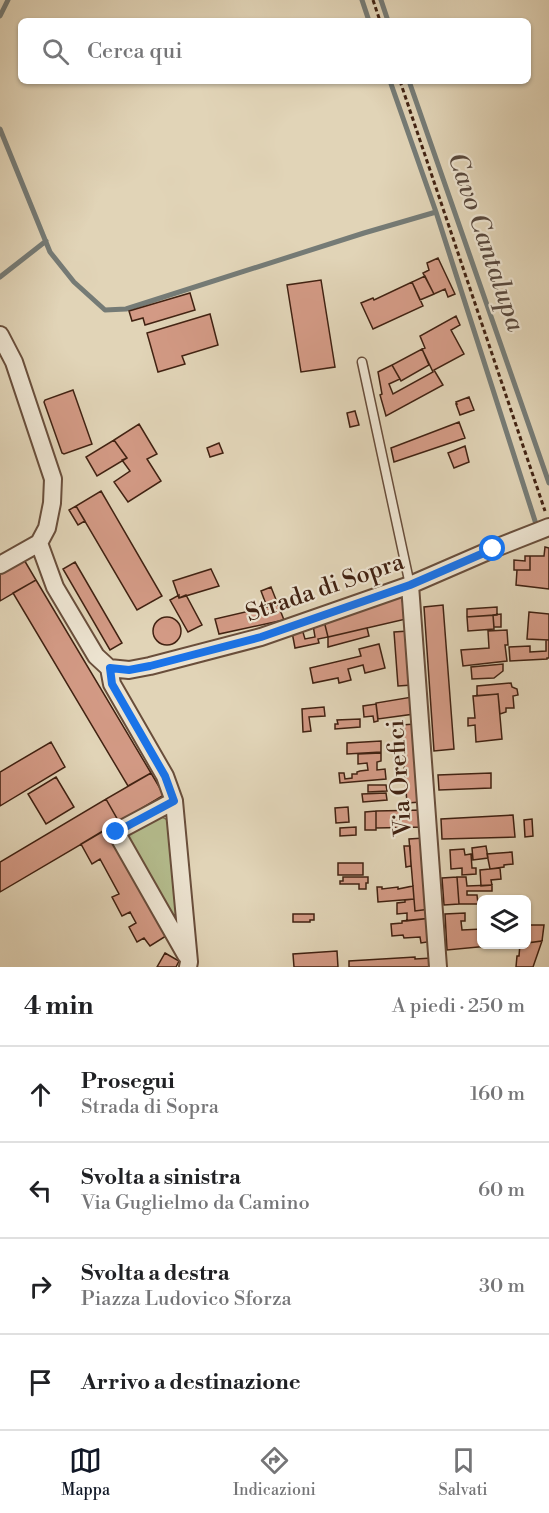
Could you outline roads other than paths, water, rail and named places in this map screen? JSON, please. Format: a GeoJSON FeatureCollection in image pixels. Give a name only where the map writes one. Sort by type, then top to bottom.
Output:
{"type":"FeatureCollection","features":[{"type":"Feature","properties":{"kind":"street"},"geometry":{"type":"LineString","coordinates":[[0,335],[14,362],[53,479],[52,503],[47,528],[39,543],[0,566]]}},
{"type":"Feature","properties":{"kind":"street","name":"Strada di Sopra"},"geometry":{"type":"LineString","coordinates":[[110,668],[129,670],[150,666],[261,637],[410,585],[493,549],[547,520]]}},
{"type":"Feature","properties":{"kind":"street"},"geometry":{"type":"LineString","coordinates":[[39,543],[55,587],[96,656],[110,668],[112,684],[165,776],[174,801],[189,964]]}},
{"type":"Feature","properties":{"kind":"street","name":"Via Orefici"},"geometry":{"type":"LineString","coordinates":[[410,585],[438,967]]}},
{"type":"Feature","properties":{"kind":"street"},"geometry":{"type":"LineString","coordinates":[[174,801],[116,832],[189,964]]}},
{"type":"Feature","properties":{"kind":"lane"},"geometry":{"type":"LineString","coordinates":[[362,362],[410,585]]}},
{"type":"Feature","properties":{"kind":"waterway"},"geometry":{"type":"LineString","coordinates":[[0,16],[8,0]]}},
{"type":"Feature","properties":{"kind":"waterway"},"geometry":{"type":"LineString","coordinates":[[362,0],[368,18]]}},
{"type":"Feature","properties":{"kind":"waterway","name":"Cavo Cantalupa"},"geometry":{"type":"LineString","coordinates":[[381,0],[387,18]]}},
{"type":"Feature","properties":{"kind":"waterway"},"geometry":{"type":"LineString","coordinates":[[391,84],[436,212]]}},
{"type":"Feature","properties":{"kind":"waterway","name":"Cavo Cantalupa"},"geometry":{"type":"LineString","coordinates":[[410,84],[549,483]]}},
{"type":"Feature","properties":{"kind":"waterway"},"geometry":{"type":"LineString","coordinates":[[0,129],[50,252],[74,282],[105,310],[126,309],[436,212],[536,524]]}},
{"type":"Feature","properties":{"kind":"waterway"},"geometry":{"type":"LineString","coordinates":[[0,277],[46,241]]}}]}
